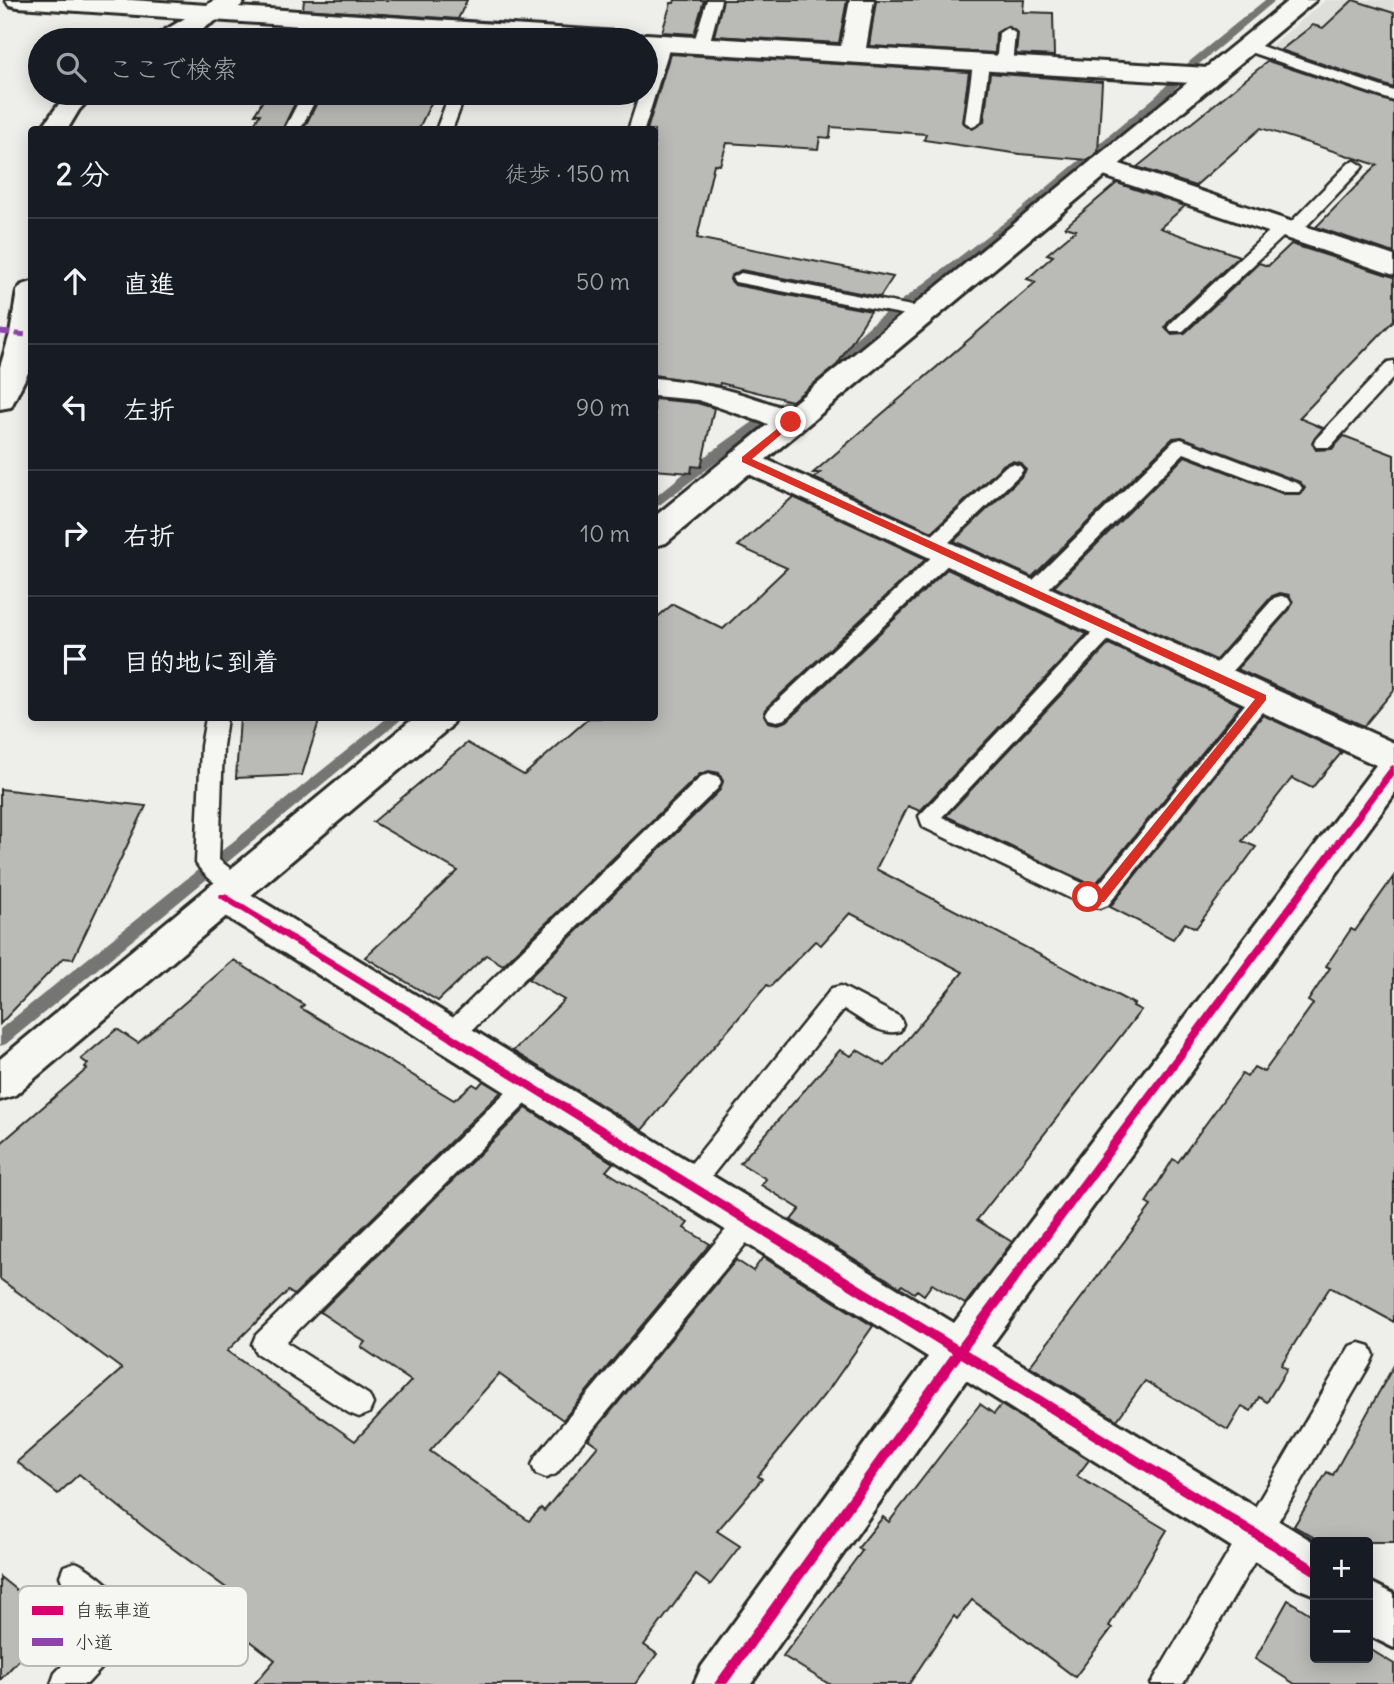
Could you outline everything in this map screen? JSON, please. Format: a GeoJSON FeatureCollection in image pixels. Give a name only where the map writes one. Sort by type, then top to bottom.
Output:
{"type":"FeatureCollection","features":[{"type":"Feature","properties":{"kind":"street"},"geometry":{"type":"LineString","coordinates":[[18,0],[223,6],[328,28]]}},
{"type":"Feature","properties":{"kind":"street"},"geometry":{"type":"LineString","coordinates":[[852,55],[862,0]]}},
{"type":"Feature","properties":{"kind":"street"},"geometry":{"type":"LineString","coordinates":[[658,533],[1208,76],[1249,47],[1304,0]]}},
{"type":"Feature","properties":{"kind":"street"},"geometry":{"type":"LineString","coordinates":[[186,28],[223,6]]}},
{"type":"Feature","properties":{"kind":"street"},"geometry":{"type":"LineString","coordinates":[[658,42],[992,65],[1208,76]]}},
{"type":"Feature","properties":{"kind":"street"},"geometry":{"type":"LineString","coordinates":[[55,126],[69,105]]}},
{"type":"Feature","properties":{"kind":"street"},"geometry":{"type":"LineString","coordinates":[[1102,166],[1394,266]]}},
{"type":"Feature","properties":{"kind":"street"},"geometry":{"type":"LineString","coordinates":[[0,400],[28,337]]}},
{"type":"Feature","properties":{"kind":"street"},"geometry":{"type":"LineString","coordinates":[[658,387],[699,391],[733,400],[791,422]]}},
{"type":"Feature","properties":{"kind":"street"},"geometry":{"type":"LineString","coordinates":[[745,460],[1394,758]]}},
{"type":"Feature","properties":{"kind":"street"},"geometry":{"type":"LineString","coordinates":[[0,1083],[433,721]]}},
{"type":"Feature","properties":{"kind":"street"},"geometry":{"type":"LineString","coordinates":[[720,1684],[959,1352],[1394,768]]}},
{"type":"Feature","properties":{"kind":"street"},"geometry":{"type":"LineString","coordinates":[[230,891],[449,1037],[1310,1569]]}},
{"type":"Feature","properties":{"kind":"street"},"geometry":{"type":"LineString","coordinates":[[1373,1608],[1394,1623]]}},
{"type":"Feature","properties":{"kind":"lane"},"geometry":{"type":"LineString","coordinates":[[701,45],[714,0]]}},
{"type":"Feature","properties":{"kind":"lane"},"geometry":{"type":"LineString","coordinates":[[973,122],[992,65],[1007,33]]}},
{"type":"Feature","properties":{"kind":"lane"},"geometry":{"type":"LineString","coordinates":[[1249,47],[1394,96]]}},
{"type":"Feature","properties":{"kind":"lane"},"geometry":{"type":"LineString","coordinates":[[294,126],[305,105]]}},
{"type":"Feature","properties":{"kind":"lane"},"geometry":{"type":"LineString","coordinates":[[446,126],[453,105]]}},
{"type":"Feature","properties":{"kind":"lane"},"geometry":{"type":"LineString","coordinates":[[637,126],[641,105]]}},
{"type":"Feature","properties":{"kind":"lane"},"geometry":{"type":"LineString","coordinates":[[1177,327],[1355,166]]}},
{"type":"Feature","properties":{"kind":"lane"},"geometry":{"type":"LineString","coordinates":[[741,278],[922,313]]}},
{"type":"Feature","properties":{"kind":"lane"},"geometry":{"type":"LineString","coordinates":[[1323,443],[1394,366]]}},
{"type":"Feature","properties":{"kind":"lane"},"geometry":{"type":"LineString","coordinates":[[1032,592],[1181,445],[1292,488]]}},
{"type":"Feature","properties":{"kind":"lane"},"geometry":{"type":"LineString","coordinates":[[777,714],[940,550],[1013,470]]}},
{"type":"Feature","properties":{"kind":"lane"},"geometry":{"type":"LineString","coordinates":[[1216,676],[1281,603]]}},
{"type":"Feature","properties":{"kind":"lane"},"geometry":{"type":"LineString","coordinates":[[1109,627],[930,816],[931,821],[1088,897],[1100,899],[1262,698]]}},
{"type":"Feature","properties":{"kind":"lane"},"geometry":{"type":"LineString","coordinates":[[216,721],[207,863],[230,891]]}},
{"type":"Feature","properties":{"kind":"lane"},"geometry":{"type":"LineString","coordinates":[[449,1037],[710,782]]}},
{"type":"Feature","properties":{"kind":"lane"},"geometry":{"type":"LineString","coordinates":[[690,1184],[841,995],[891,1024]]}},
{"type":"Feature","properties":{"kind":"lane"},"geometry":{"type":"LineString","coordinates":[[359,1404],[266,1344],[529,1085]]}},
{"type":"Feature","properties":{"kind":"lane"},"geometry":{"type":"LineString","coordinates":[[546,1465],[749,1221]]}},
{"type":"Feature","properties":{"kind":"lane"},"geometry":{"type":"LineString","coordinates":[[1166,1684],[1360,1355]]}},
{"type":"Feature","properties":{"kind":"lane"},"geometry":{"type":"LineString","coordinates":[[75,1576],[86,1586]]}},
{"type":"Feature","properties":{"kind":"lane"},"geometry":{"type":"LineString","coordinates":[[66,1684],[83,1666]]}},
{"type":"Feature","properties":{"kind":"shaded area"},"geometry":{"type":"Polygon","coordinates":[[[1326,0],[1394,0],[1394,89],[1276,52],[1272,45],[1326,0]]]}},
{"type":"Feature","properties":{"kind":"building"},"geometry":{"type":"Polygon","coordinates":[[[304,0],[467,0],[458,19],[303,9],[304,0]]]}},
{"type":"Feature","properties":{"kind":"building"},"geometry":{"type":"Polygon","coordinates":[[[675,0],[704,0],[694,34],[662,32],[671,3],[675,0]]]}},
{"type":"Feature","properties":{"kind":"building"},"geometry":{"type":"Polygon","coordinates":[[[723,0],[847,0],[839,43],[714,36],[723,0]]]}},
{"type":"Feature","properties":{"kind":"building"},"geometry":{"type":"Polygon","coordinates":[[[876,0],[1024,0],[1023,12],[1053,13],[1054,56],[1016,54],[1018,33],[1008,26],[996,33],[995,53],[869,46],[876,0]]]}},
{"type":"Feature","properties":{"kind":"building"},"geometry":{"type":"Polygon","coordinates":[[[1353,0],[1394,13],[1394,88],[1281,50],[1313,25],[1323,28],[1353,0]]]}},
{"type":"Feature","properties":{"kind":"building"},"geometry":{"type":"Polygon","coordinates":[[[670,54],[969,72],[962,122],[972,129],[984,122],[990,73],[1102,82],[1098,152],[1088,160],[1020,154],[924,140],[926,134],[831,127],[830,138],[820,137],[818,149],[727,143],[720,165],[714,164],[697,238],[893,277],[880,297],[741,270],[731,276],[730,280],[735,285],[871,311],[837,365],[792,401],[720,383],[719,386],[658,376],[658,126],[648,126],[655,105],[658,105],[658,94],[670,54]]]}},
{"type":"Feature","properties":{"kind":"building"},"geometry":{"type":"Polygon","coordinates":[[[1268,61],[1394,103],[1394,253],[1316,227],[1377,165],[1261,128],[1195,186],[1137,167],[1268,61]]]}},
{"type":"Feature","properties":{"kind":"building"},"geometry":{"type":"Polygon","coordinates":[[[260,105],[294,105],[284,126],[253,126],[260,114],[255,114],[260,105]]]}},
{"type":"Feature","properties":{"kind":"building"},"geometry":{"type":"Polygon","coordinates":[[[316,105],[430,105],[420,126],[305,126],[316,105]]]}},
{"type":"Feature","properties":{"kind":"building"},"geometry":{"type":"Polygon","coordinates":[[[1117,183],[1185,206],[1160,228],[1239,256],[1169,321],[1165,327],[1171,334],[1185,333],[1259,263],[1268,266],[1291,244],[1394,277],[1394,320],[1299,418],[1323,428],[1312,442],[1316,450],[1332,449],[1344,436],[1394,455],[1394,690],[1364,726],[1237,669],[1290,609],[1293,602],[1289,595],[1280,593],[1272,596],[1216,660],[1054,587],[1185,456],[1284,494],[1301,494],[1305,488],[1300,482],[1182,437],[1173,438],[1032,577],[954,541],[1022,476],[1026,470],[1021,463],[1012,461],[1004,464],[932,532],[814,478],[820,473],[813,473],[1036,282],[1027,279],[1053,256],[1047,254],[1076,230],[1065,227],[1117,183]]]}},
{"type":"Feature","properties":{"kind":"building"},"geometry":{"type":"Polygon","coordinates":[[[658,399],[697,403],[714,408],[701,467],[692,466],[691,473],[658,470],[658,399]]]}},
{"type":"Feature","properties":{"kind":"building"},"geometry":{"type":"Polygon","coordinates":[[[793,497],[926,559],[767,707],[764,715],[768,722],[778,724],[787,721],[947,569],[1087,634],[920,811],[908,806],[876,869],[1141,1010],[977,1220],[1012,1242],[965,1304],[932,1284],[924,1295],[917,1290],[914,1293],[902,1285],[900,1287],[791,1220],[800,1209],[761,1185],[766,1179],[740,1163],[840,1050],[851,1056],[857,1050],[885,1066],[963,972],[850,913],[821,945],[815,941],[770,987],[767,985],[642,1130],[513,1051],[564,1000],[528,979],[720,790],[723,781],[719,773],[709,771],[700,774],[503,965],[486,955],[438,1001],[365,957],[458,871],[373,822],[467,743],[524,775],[586,721],[658,721],[658,617],[673,604],[723,629],[787,568],[738,546],[793,497]]]}},
{"type":"Feature","properties":{"kind":"building"},"geometry":{"type":"Polygon","coordinates":[[[1109,644],[1241,705],[1094,886],[946,816],[1109,644]]]}},
{"type":"Feature","properties":{"kind":"building"},"geometry":{"type":"Polygon","coordinates":[[[1263,715],[1342,752],[1312,788],[1292,778],[1242,841],[1256,847],[1196,928],[1185,923],[1173,939],[1110,907],[1263,715]]]}},
{"type":"Feature","properties":{"kind":"building"},"geometry":{"type":"Polygon","coordinates":[[[240,721],[319,721],[302,775],[236,778],[240,721]]]}},
{"type":"Feature","properties":{"kind":"building"},"geometry":{"type":"Polygon","coordinates":[[[0,789],[146,806],[73,959],[63,958],[0,1024],[0,789]]]}},
{"type":"Feature","properties":{"kind":"building"},"geometry":{"type":"Polygon","coordinates":[[[1394,876],[1394,1322],[1330,1287],[1281,1365],[1287,1369],[1267,1402],[1259,1397],[1251,1411],[1242,1406],[1228,1430],[1145,1381],[1117,1420],[1030,1366],[1151,1206],[1146,1203],[1173,1159],[1178,1162],[1242,1074],[1247,1077],[1254,1067],[1264,1072],[1313,1004],[1308,1001],[1330,968],[1326,966],[1351,929],[1355,931],[1394,876]]]}},
{"type":"Feature","properties":{"kind":"building"},"geometry":{"type":"Polygon","coordinates":[[[234,960],[304,1005],[301,1008],[454,1100],[473,1084],[478,1087],[483,1081],[501,1092],[294,1295],[288,1291],[227,1351],[355,1441],[411,1381],[361,1347],[365,1342],[320,1312],[526,1108],[613,1163],[606,1171],[688,1223],[684,1228],[710,1244],[563,1420],[499,1374],[430,1451],[529,1521],[541,1508],[544,1511],[598,1446],[588,1439],[736,1260],[753,1271],[763,1257],[873,1326],[829,1389],[758,1476],[762,1479],[717,1531],[740,1546],[710,1585],[696,1575],[644,1645],[657,1654],[635,1684],[254,1684],[275,1660],[248,1639],[248,1586],[223,1586],[145,1528],[79,1474],[58,1494],[17,1462],[122,1369],[0,1279],[0,1144],[87,1069],[85,1067],[88,1064],[81,1059],[117,1029],[138,1043],[234,960]]]}},
{"type":"Feature","properties":{"kind":"building"},"geometry":{"type":"Polygon","coordinates":[[[1394,1365],[1394,1542],[1373,1542],[1373,1537],[1313,1537],[1294,1526],[1327,1472],[1333,1475],[1394,1365]]]}},
{"type":"Feature","properties":{"kind":"building"},"geometry":{"type":"Polygon","coordinates":[[[980,1404],[994,1414],[1001,1405],[1089,1460],[1077,1476],[1167,1530],[1109,1626],[1112,1628],[1075,1677],[972,1600],[957,1619],[954,1616],[909,1684],[829,1684],[783,1656],[862,1551],[858,1548],[883,1517],[889,1522],[980,1404]]]}},
{"type":"Feature","properties":{"kind":"building"},"geometry":{"type":"Polygon","coordinates":[[[0,1577],[18,1591],[18,1661],[0,1680],[0,1577]]]}},
{"type":"Feature","properties":{"kind":"building"},"geometry":{"type":"Polygon","coordinates":[[[1288,1600],[1310,1614],[1310,1663],[1373,1663],[1373,1651],[1394,1664],[1394,1684],[1295,1684],[1255,1659],[1288,1600]]]}},
{"type":"Feature","properties":{"kind":"waterway"},"geometry":{"type":"LineString","coordinates":[[827,370],[879,324],[1018,217],[1160,98],[1194,63],[1271,0]]}},
{"type":"Feature","properties":{"kind":"waterway"},"geometry":{"type":"LineString","coordinates":[[658,502],[807,387]]}},
{"type":"Feature","properties":{"kind":"waterway"},"geometry":{"type":"LineString","coordinates":[[0,1039],[392,721]]}},
{"type":"Feature","properties":{"kind":"marked path"},"geometry":{"type":"LineString","coordinates":[[0,332],[27,335]]}},
{"type":"Feature","properties":{"kind":"cycle path"},"geometry":{"type":"LineString","coordinates":[[720,1684],[959,1352],[1394,768]]}},
{"type":"Feature","properties":{"kind":"cycle path"},"geometry":{"type":"LineString","coordinates":[[223,896],[1310,1568]]}},
{"type":"Feature","properties":{"kind":"route"},"geometry":{"type":"LineString","coordinates":[[791,422],[745,460],[1262,698],[1100,899],[1088,897]]}}]}
